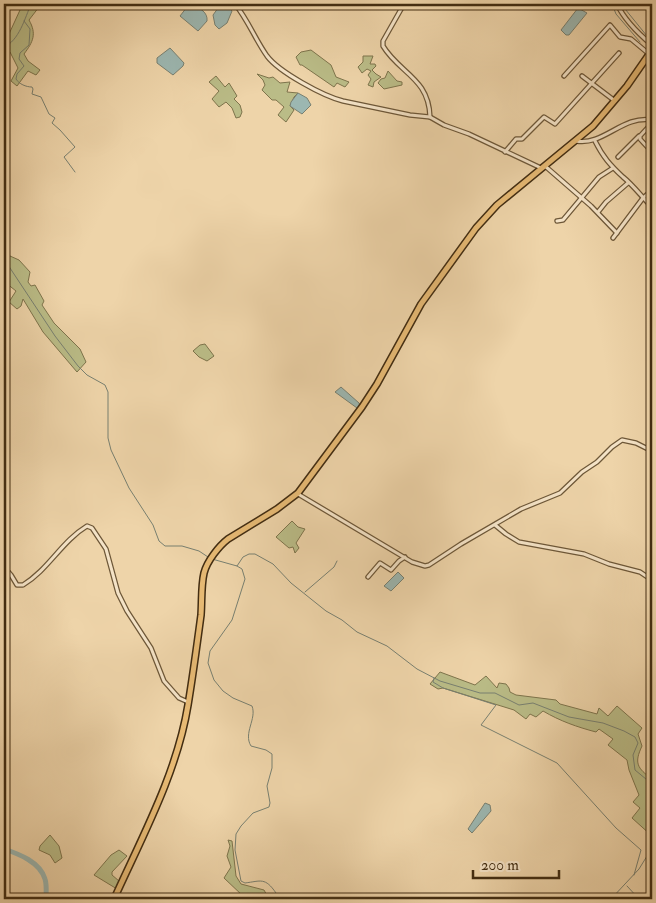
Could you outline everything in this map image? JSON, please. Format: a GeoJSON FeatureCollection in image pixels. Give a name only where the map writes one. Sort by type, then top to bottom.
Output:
{"type":"FeatureCollection","features":[{"type":"Feature","properties":{"kind":"main road"},"geometry":{"type":"LineString","coordinates":[[114,899],[169,777],[180,741],[189,702],[201,614],[204,572],[216,552],[228,539],[278,509],[298,493],[362,407],[377,384],[421,304],[476,228],[497,206],[594,126],[652,52]]}},
{"type":"Feature","properties":{"kind":"street"},"geometry":{"type":"LineString","coordinates":[[235,4],[246,17],[267,56],[288,73],[317,91],[342,101],[410,115],[430,117],[505,152],[544,167],[598,212],[617,233]]}},
{"type":"Feature","properties":{"kind":"street"},"geometry":{"type":"LineString","coordinates":[[404,4],[383,41],[383,46],[416,80],[428,101],[430,117]]}},
{"type":"Feature","properties":{"kind":"street"},"geometry":{"type":"LineString","coordinates":[[617,4],[652,45]]}},
{"type":"Feature","properties":{"kind":"street"},"geometry":{"type":"LineString","coordinates":[[564,76],[610,25],[620,37],[631,39],[652,52]]}},
{"type":"Feature","properties":{"kind":"street"},"geometry":{"type":"LineString","coordinates":[[505,152],[516,139],[522,140],[544,117],[555,124],[619,52]]}},
{"type":"Feature","properties":{"kind":"street"},"geometry":{"type":"LineString","coordinates":[[582,76],[615,101]]}},
{"type":"Feature","properties":{"kind":"street"},"geometry":{"type":"LineString","coordinates":[[575,141],[586,143],[595,141],[620,126],[638,120],[652,122]]}},
{"type":"Feature","properties":{"kind":"street"},"geometry":{"type":"LineString","coordinates":[[618,157],[652,122]]}},
{"type":"Feature","properties":{"kind":"street"},"geometry":{"type":"LineString","coordinates":[[640,136],[640,139],[652,152]]}},
{"type":"Feature","properties":{"kind":"street"},"geometry":{"type":"LineString","coordinates":[[595,141],[601,154],[613,168],[650,205]]}},
{"type":"Feature","properties":{"kind":"street"},"geometry":{"type":"LineString","coordinates":[[557,221],[563,220],[599,176],[613,168]]}},
{"type":"Feature","properties":{"kind":"street"},"geometry":{"type":"LineString","coordinates":[[598,212],[606,202],[628,183]]}},
{"type":"Feature","properties":{"kind":"street"},"geometry":{"type":"LineString","coordinates":[[613,238],[643,198],[652,190]]}},
{"type":"Feature","properties":{"kind":"street"},"geometry":{"type":"LineString","coordinates":[[298,493],[405,557],[419,564],[429,565],[521,509],[560,493],[582,472],[597,462],[622,440],[630,441],[652,450]]}},
{"type":"Feature","properties":{"kind":"street"},"geometry":{"type":"LineString","coordinates":[[495,525],[519,542],[584,554],[609,564],[640,572],[652,580]]}},
{"type":"Feature","properties":{"kind":"street"},"geometry":{"type":"LineString","coordinates":[[4,567],[17,585],[23,585],[47,564],[80,530],[87,526],[92,528],[106,549],[118,593],[127,611],[151,648],[164,681],[179,698],[189,702]]}},
{"type":"Feature","properties":{"kind":"street"},"geometry":{"type":"LineString","coordinates":[[368,577],[380,563],[391,570],[399,560],[405,557]]}},
{"type":"Feature","properties":{"kind":"green space"},"geometry":{"type":"Polygon","coordinates":[[[13,4],[39,4],[39,7],[29,20],[33,30],[33,38],[24,54],[28,61],[40,70],[36,75],[28,71],[17,86],[11,81],[18,68],[10,52],[4,55],[4,33],[9,34],[20,10],[14,7],[13,4]]]}},
{"type":"Feature","properties":{"kind":"green space"},"geometry":{"type":"Polygon","coordinates":[[[311,50],[331,65],[336,77],[349,82],[345,87],[337,83],[334,87],[300,65],[296,57],[301,52],[311,50]]]}},
{"type":"Feature","properties":{"kind":"green space"},"geometry":{"type":"Polygon","coordinates":[[[363,56],[373,56],[370,64],[375,64],[376,66],[372,70],[381,77],[374,82],[373,87],[368,85],[371,79],[368,75],[371,71],[367,69],[362,73],[358,67],[363,62],[363,56]]]}},
{"type":"Feature","properties":{"kind":"green space"},"geometry":{"type":"Polygon","coordinates":[[[388,71],[397,81],[402,82],[402,85],[384,89],[378,83],[381,79],[385,78],[388,71]]]}},
{"type":"Feature","properties":{"kind":"green space"},"geometry":{"type":"Polygon","coordinates":[[[257,74],[269,78],[273,77],[280,83],[290,82],[287,92],[298,93],[290,106],[294,110],[286,122],[278,115],[284,107],[276,100],[272,100],[262,90],[265,85],[257,74]]]}},
{"type":"Feature","properties":{"kind":"green space"},"geometry":{"type":"Polygon","coordinates":[[[216,76],[225,87],[229,83],[237,96],[234,99],[240,105],[242,112],[240,117],[236,118],[232,108],[226,102],[219,107],[212,99],[219,91],[209,82],[216,76]]]}},
{"type":"Feature","properties":{"kind":"green space"},"geometry":{"type":"Polygon","coordinates":[[[4,249],[10,256],[19,260],[30,272],[28,282],[31,286],[35,285],[44,301],[42,305],[54,323],[80,349],[86,362],[77,372],[43,332],[23,299],[21,306],[17,309],[9,302],[16,291],[6,283],[4,284],[4,249]]]}},
{"type":"Feature","properties":{"kind":"green space"},"geometry":{"type":"Polygon","coordinates":[[[205,344],[214,356],[207,361],[193,351],[200,345],[205,344]]]}},
{"type":"Feature","properties":{"kind":"green space"},"geometry":{"type":"Polygon","coordinates":[[[292,521],[298,527],[305,529],[296,543],[299,548],[295,553],[293,547],[289,548],[276,537],[292,521]]]}},
{"type":"Feature","properties":{"kind":"green space"},"geometry":{"type":"Polygon","coordinates":[[[440,672],[475,685],[486,676],[497,688],[499,683],[506,684],[510,692],[516,695],[556,700],[560,704],[597,714],[599,708],[608,716],[617,706],[642,728],[638,734],[642,746],[638,757],[638,765],[652,779],[652,836],[632,818],[640,808],[633,802],[639,795],[627,760],[608,745],[613,739],[599,729],[596,732],[582,728],[562,721],[543,711],[536,717],[530,714],[526,719],[514,710],[443,688],[438,689],[430,684],[440,672]]]}},
{"type":"Feature","properties":{"kind":"green space"},"geometry":{"type":"Polygon","coordinates":[[[50,835],[59,846],[62,858],[55,863],[50,855],[39,850],[40,846],[50,835]]]}},
{"type":"Feature","properties":{"kind":"green space"},"geometry":{"type":"Polygon","coordinates":[[[228,840],[232,841],[236,876],[241,884],[264,890],[269,899],[244,899],[224,878],[231,867],[227,856],[230,846],[228,840]]]}},
{"type":"Feature","properties":{"kind":"green space"},"geometry":{"type":"Polygon","coordinates":[[[119,850],[127,856],[112,872],[112,875],[119,881],[117,889],[94,875],[111,855],[119,850]]]}},
{"type":"Feature","properties":{"kind":"water"},"geometry":{"type":"Polygon","coordinates":[[[193,4],[203,11],[207,18],[207,21],[198,31],[180,16],[187,7],[193,4]]]}},
{"type":"Feature","properties":{"kind":"water"},"geometry":{"type":"Polygon","coordinates":[[[221,4],[226,4],[232,11],[227,23],[219,29],[215,25],[213,15],[221,4]]]}},
{"type":"Feature","properties":{"kind":"water"},"geometry":{"type":"Polygon","coordinates":[[[578,8],[587,13],[569,35],[566,35],[561,30],[578,8]]]}},
{"type":"Feature","properties":{"kind":"water"},"geometry":{"type":"Polygon","coordinates":[[[170,48],[184,63],[173,75],[157,63],[157,58],[170,48]]]}},
{"type":"Feature","properties":{"kind":"water"},"geometry":{"type":"Polygon","coordinates":[[[298,93],[307,98],[311,105],[302,114],[290,106],[298,93]]]}},
{"type":"Feature","properties":{"kind":"water"},"geometry":{"type":"Polygon","coordinates":[[[341,387],[359,403],[360,405],[357,408],[335,392],[341,387]]]}},
{"type":"Feature","properties":{"kind":"water"},"geometry":{"type":"Polygon","coordinates":[[[398,572],[404,578],[391,591],[384,586],[398,572]]]}},
{"type":"Feature","properties":{"kind":"water"},"geometry":{"type":"Polygon","coordinates":[[[485,803],[490,805],[491,811],[472,833],[468,829],[485,803]]]}},
{"type":"Feature","properties":{"kind":"waterway"},"geometry":{"type":"LineString","coordinates":[[4,47],[14,40],[18,34],[31,4]]}},
{"type":"Feature","properties":{"kind":"waterway"},"geometry":{"type":"LineString","coordinates":[[612,4],[616,14],[640,42]]}},
{"type":"Feature","properties":{"kind":"waterway"},"geometry":{"type":"LineString","coordinates":[[621,4],[647,36]]}},
{"type":"Feature","properties":{"kind":"waterway"},"geometry":{"type":"LineString","coordinates":[[24,21],[30,29],[29,45],[20,53],[19,59],[24,66],[17,74],[16,79],[23,85],[32,87],[32,94],[41,97],[49,114],[55,118],[52,123],[75,147],[64,157],[75,172]]}},
{"type":"Feature","properties":{"kind":"waterway"},"geometry":{"type":"LineString","coordinates":[[4,262],[8,265],[55,336],[78,366],[87,375],[105,385],[108,392],[108,438],[111,450],[129,488],[153,525],[159,541],[165,546],[182,546],[199,551],[208,557]]}},
{"type":"Feature","properties":{"kind":"waterway"},"geometry":{"type":"LineString","coordinates":[[212,559],[237,566],[243,557],[255,554],[273,564],[291,583],[326,611],[342,620],[357,632],[387,646],[417,669],[440,681],[480,693],[495,693],[519,705],[533,703],[569,717],[603,723],[624,731],[635,737],[638,743],[633,755],[635,770],[652,784]]}},
{"type":"Feature","properties":{"kind":"waterway"},"geometry":{"type":"LineString","coordinates":[[305,592],[334,567],[337,561]]}},
{"type":"Feature","properties":{"kind":"waterway"},"geometry":{"type":"LineString","coordinates":[[237,566],[242,569],[245,579],[232,620],[210,651],[208,663],[214,680],[223,691],[233,698],[252,706],[253,716],[248,736],[251,746],[266,750],[272,754],[272,768],[267,786],[269,807],[253,813],[241,826],[236,834],[235,850],[241,881],[245,883],[266,882],[276,893],[275,899]]}},
{"type":"Feature","properties":{"kind":"waterway"},"geometry":{"type":"LineString","coordinates":[[434,678],[433,682],[443,688],[496,705],[481,725],[557,763],[616,828],[641,850],[634,875]]}},
{"type":"Feature","properties":{"kind":"waterway"},"geometry":{"type":"LineString","coordinates":[[611,899],[639,869],[652,848]]}},
{"type":"Feature","properties":{"kind":"waterway"},"geometry":{"type":"LineString","coordinates":[[4,849],[22,856],[39,868],[46,881],[46,899]]}},
{"type":"Feature","properties":{"kind":"waterway"},"geometry":{"type":"LineString","coordinates":[[627,886],[639,899]]}}]}
